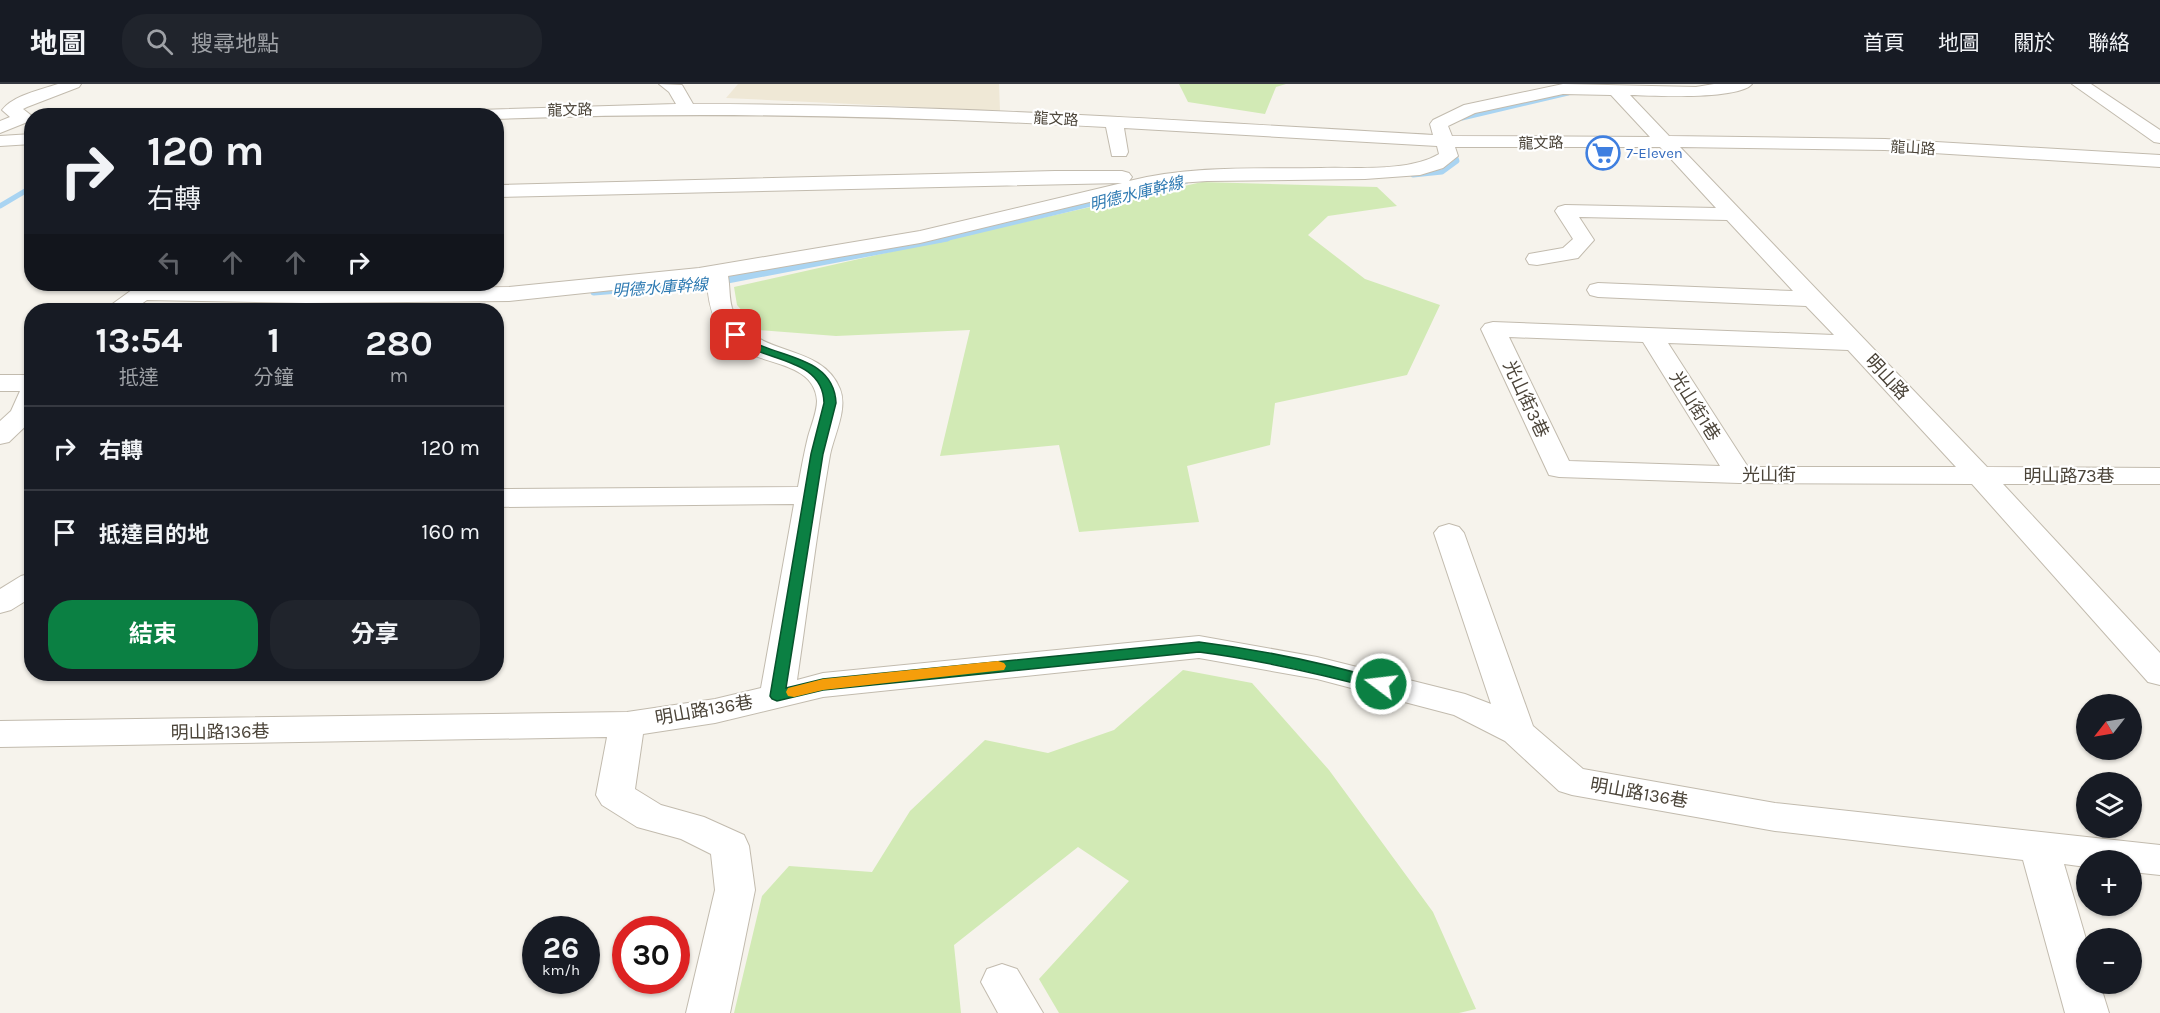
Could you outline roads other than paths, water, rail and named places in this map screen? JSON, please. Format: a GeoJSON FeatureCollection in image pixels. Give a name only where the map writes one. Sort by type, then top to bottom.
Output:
{"type":"FeatureCollection","features":[{"type":"Feature","properties":{"kind":"street"},"geometry":{"type":"LineString","coordinates":[[0,128],[24,117],[11,110],[21,103],[73,84]]}},
{"type":"Feature","properties":{"kind":"street"},"geometry":{"type":"LineString","coordinates":[[504,191],[1055,177],[1164,178],[1207,175],[1365,174],[1420,169],[1449,156],[1450,141],[1439,124],[1470,109],[1563,89],[1696,92],[1744,84]]}},
{"type":"Feature","properties":{"kind":"street"},"geometry":{"type":"LineString","coordinates":[[2080,84],[2160,138]]}},
{"type":"Feature","properties":{"kind":"street"},"geometry":{"type":"LineString","coordinates":[[674,86],[687,108]]}},
{"type":"Feature","properties":{"kind":"street","name":"明山路"},"geometry":{"type":"LineString","coordinates":[[1616,90],[1979,475],[2160,674]]}},
{"type":"Feature","properties":{"kind":"street","name":"龍文路"},"geometry":{"type":"LineString","coordinates":[[504,112],[687,108],[952,114],[1520,144],[1666,141]]}},
{"type":"Feature","properties":{"kind":"street"},"geometry":{"type":"LineString","coordinates":[[1114,121],[1119,152]]}},
{"type":"Feature","properties":{"kind":"street"},"geometry":{"type":"LineString","coordinates":[[0,141],[24,140]]}},
{"type":"Feature","properties":{"kind":"street","name":"龍山路"},"geometry":{"type":"LineString","coordinates":[[1666,141],[1795,142],[2160,161]]}},
{"type":"Feature","properties":{"kind":"street"},"geometry":{"type":"LineString","coordinates":[[207,291],[306,296],[509,294],[718,279],[920,237],[1164,178]]}},
{"type":"Feature","properties":{"kind":"street"},"geometry":{"type":"LineString","coordinates":[[1537,259],[1570,253],[1584,240],[1565,211],[1734,214]]}},
{"type":"Feature","properties":{"kind":"street"},"geometry":{"type":"LineString","coordinates":[[718,279],[720,309],[736,335],[749,344],[785,356],[811,368],[828,390],[830,403],[817,454],[777,696]]}},
{"type":"Feature","properties":{"kind":"street"},"geometry":{"type":"LineString","coordinates":[[1598,290],[1813,299]]}},
{"type":"Feature","properties":{"kind":"street"},"geometry":{"type":"LineString","coordinates":[[128,303],[143,291]]}},
{"type":"Feature","properties":{"kind":"street","name":"光山街3巷"},"geometry":{"type":"LineString","coordinates":[[1559,469],[1493,329],[1652,337]]}},
{"type":"Feature","properties":{"kind":"street"},"geometry":{"type":"LineString","coordinates":[[1652,337],[1855,343]]}},
{"type":"Feature","properties":{"kind":"street","name":"光山街1巷"},"geometry":{"type":"LineString","coordinates":[[1652,337],[1739,475]]}},
{"type":"Feature","properties":{"kind":"street"},"geometry":{"type":"LineString","coordinates":[[0,383],[24,383]]}},
{"type":"Feature","properties":{"kind":"street"},"geometry":{"type":"LineString","coordinates":[[0,436],[24,412]]}},
{"type":"Feature","properties":{"kind":"street","name":"光山街"},"geometry":{"type":"LineString","coordinates":[[1559,469],[1739,475],[1979,475]]}},
{"type":"Feature","properties":{"kind":"street","name":"明山路73巷"},"geometry":{"type":"LineString","coordinates":[[1979,475],[2160,476]]}},
{"type":"Feature","properties":{"kind":"street"},"geometry":{"type":"LineString","coordinates":[[504,498],[812,495]]}},
{"type":"Feature","properties":{"kind":"street"},"geometry":{"type":"LineString","coordinates":[[1449,533],[1518,732]]}},
{"type":"Feature","properties":{"kind":"street"},"geometry":{"type":"LineString","coordinates":[[0,603],[24,588]]}},
{"type":"Feature","properties":{"kind":"street","name":"明山路136巷"},"geometry":{"type":"LineString","coordinates":[[0,734],[627,724],[715,711],[823,685],[1199,647],[1317,668],[1465,706],[1518,732],[1572,781],[1775,817],[2160,860]]}},
{"type":"Feature","properties":{"kind":"street"},"geometry":{"type":"LineString","coordinates":[[627,724],[615,795],[650,817],[691,827],[730,846],[735,891],[708,1013]]}},
{"type":"Feature","properties":{"kind":"street"},"geometry":{"type":"LineString","coordinates":[[2039,846],[2087,1013]]}},
{"type":"Feature","properties":{"kind":"waterway","name":"明德水庫幹線"},"geometry":{"type":"LineString","coordinates":[[1462,118],[1568,93]]}},
{"type":"Feature","properties":{"kind":"waterway","name":"明德水庫幹線"},"geometry":{"type":"LineString","coordinates":[[1413,175],[1442,172],[1457,161],[1452,146]]}},
{"type":"Feature","properties":{"kind":"waterway","name":"明德水庫幹線"},"geometry":{"type":"LineString","coordinates":[[940,240],[1187,181]]}},
{"type":"Feature","properties":{"kind":"waterway"},"geometry":{"type":"LineString","coordinates":[[0,206],[24,192]]}},
{"type":"Feature","properties":{"kind":"waterway","name":"明德水庫幹線"},"geometry":{"type":"LineString","coordinates":[[594,292],[717,282],[947,238]]}},
{"type":"Feature","properties":{"kind":"place","name":"7-Eleven"},"geometry":{"type":"Point","coordinates":[1603,153]}}]}
